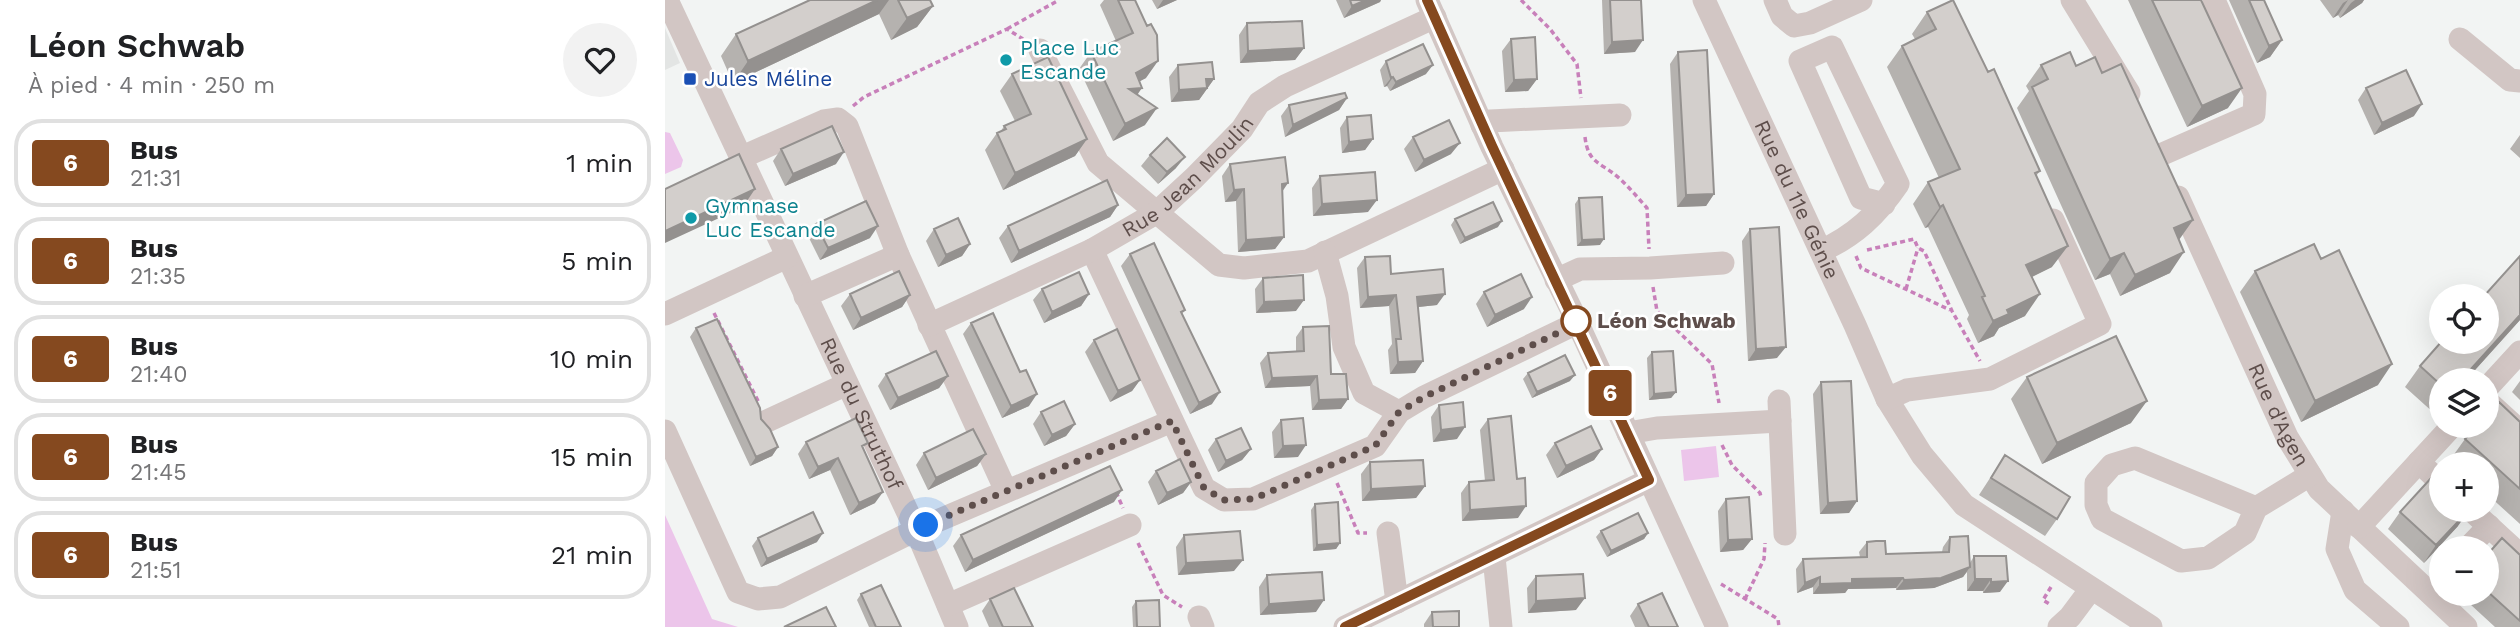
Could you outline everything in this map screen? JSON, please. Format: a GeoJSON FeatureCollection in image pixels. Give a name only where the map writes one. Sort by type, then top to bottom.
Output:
{"type":"FeatureCollection","features":[{"type":"Feature","properties":{"kind":"street","name":"Rue du Struthof"},"geometry":{"type":"LineString","coordinates":[[667,0],[916,530],[957,627]]}},
{"type":"Feature","properties":{"kind":"street","name":"Rue du 11e Génie"},"geometry":{"type":"LineString","coordinates":[[1704,0],[1887,399],[1922,455],[1964,506],[2151,627]]}},
{"type":"Feature","properties":{"kind":"street"},"geometry":{"type":"LineString","coordinates":[[1775,0],[1781,16],[1794,26],[1810,23],[1861,0]]}},
{"type":"Feature","properties":{"kind":"street"},"geometry":{"type":"LineString","coordinates":[[2072,0],[2123,79],[2138,112]]}},
{"type":"Feature","properties":{"kind":"street"},"geometry":{"type":"LineString","coordinates":[[2158,156],[2254,114],[2255,94],[2214,0]]}},
{"type":"Feature","properties":{"kind":"street"},"geometry":{"type":"LineString","coordinates":[[1431,8],[1482,125],[1717,627]]}},
{"type":"Feature","properties":{"kind":"street","name":"Rue Jean Moulin"},"geometry":{"type":"LineString","coordinates":[[929,325],[1092,250],[1156,213],[1242,129],[1259,103],[1285,86],[1431,8]]}},
{"type":"Feature","properties":{"kind":"street"},"geometry":{"type":"LineString","coordinates":[[2460,39],[2510,79],[2520,81]]}},
{"type":"Feature","properties":{"kind":"street"},"geometry":{"type":"LineString","coordinates":[[1821,251],[1849,247],[1884,204],[1898,184],[1832,47],[1800,61],[1861,198],[1884,204]]}},
{"type":"Feature","properties":{"kind":"street"},"geometry":{"type":"LineString","coordinates":[[1040,50],[1098,163],[1219,265],[1244,268],[1308,261],[1503,169]]}},
{"type":"Feature","properties":{"kind":"street"},"geometry":{"type":"LineString","coordinates":[[1482,125],[1490,121],[1620,115]]}},
{"type":"Feature","properties":{"kind":"street"},"geometry":{"type":"LineString","coordinates":[[740,158],[824,121],[843,122],[898,255],[1006,491]]}},
{"type":"Feature","properties":{"kind":"street","name":"Rue d'Agen"},"geometry":{"type":"LineString","coordinates":[[2148,134],[2287,438],[2310,475],[2319,489],[2351,519],[2429,579]]}},
{"type":"Feature","properties":{"kind":"street"},"geometry":{"type":"LineString","coordinates":[[1887,399],[1907,390],[1990,379],[2100,324],[2045,203]]}},
{"type":"Feature","properties":{"kind":"street"},"geometry":{"type":"LineString","coordinates":[[1092,250],[1204,488],[1224,500],[1253,499],[1375,446],[1399,412],[1424,397],[1577,323]]}},
{"type":"Feature","properties":{"kind":"street"},"geometry":{"type":"LineString","coordinates":[[1325,252],[1337,296],[1344,347],[1364,393],[1399,412]]}},
{"type":"Feature","properties":{"kind":"street"},"geometry":{"type":"LineString","coordinates":[[805,296],[898,255]]}},
{"type":"Feature","properties":{"kind":"street"},"geometry":{"type":"LineString","coordinates":[[665,314],[787,257]]}},
{"type":"Feature","properties":{"kind":"street"},"geometry":{"type":"LineString","coordinates":[[1556,281],[1580,270],[1723,263]]}},
{"type":"Feature","properties":{"kind":"street"},"geometry":{"type":"LineString","coordinates":[[2499,375],[2520,352]]}},
{"type":"Feature","properties":{"kind":"street"},"geometry":{"type":"LineString","coordinates":[[767,421],[847,384]]}},
{"type":"Feature","properties":{"kind":"street"},"geometry":{"type":"LineString","coordinates":[[1628,433],[1657,428],[1721,425],[1780,411],[1775,535]]}},
{"type":"Feature","properties":{"kind":"street"},"geometry":{"type":"LineString","coordinates":[[2499,412],[2520,432]]}},
{"type":"Feature","properties":{"kind":"street"},"geometry":{"type":"LineString","coordinates":[[665,430],[738,592],[758,599],[779,597],[916,530],[1172,421]]}},
{"type":"Feature","properties":{"kind":"street"},"geometry":{"type":"LineString","coordinates":[[2397,627],[2355,590],[2337,549],[2351,519],[2419,462],[2440,438]]}},
{"type":"Feature","properties":{"kind":"street"},"geometry":{"type":"LineString","coordinates":[[2256,508],[2135,458],[2112,465],[2096,483],[2096,506],[2102,519],[2181,561],[2208,558],[2245,533],[2256,508],[2310,475]]}},
{"type":"Feature","properties":{"kind":"street"},"geometry":{"type":"LineString","coordinates":[[2419,462],[2429,471]]}},
{"type":"Feature","properties":{"kind":"street"},"geometry":{"type":"LineString","coordinates":[[1345,627],[1649,480]]}},
{"type":"Feature","properties":{"kind":"street"},"geometry":{"type":"LineString","coordinates":[[2485,522],[2520,555]]}},
{"type":"Feature","properties":{"kind":"street"},"geometry":{"type":"LineString","coordinates":[[948,606],[1130,525]]}},
{"type":"Feature","properties":{"kind":"street"},"geometry":{"type":"LineString","coordinates":[[2479,536],[2489,526]]}},
{"type":"Feature","properties":{"kind":"street"},"geometry":{"type":"LineString","coordinates":[[1388,533],[1397,602]]}},
{"type":"Feature","properties":{"kind":"street"},"geometry":{"type":"LineString","coordinates":[[1494,557],[1501,627]]}},
{"type":"Feature","properties":{"kind":"street"},"geometry":{"type":"LineString","coordinates":[[2064,622],[2091,589]]}},
{"type":"Feature","properties":{"kind":"street","name":"Rue d'Agen"},"geometry":{"type":"LineString","coordinates":[[2451,606],[2466,627]]}},
{"type":"Feature","properties":{"kind":"path"},"geometry":{"type":"LineString","coordinates":[[843,122],[864,97],[1007,29],[1059,0]]}},
{"type":"Feature","properties":{"kind":"path"},"geometry":{"type":"LineString","coordinates":[[1521,0],[1550,29],[1577,64],[1586,150],[1593,160],[1619,178],[1647,208],[1650,268],[1657,311],[1712,364],[1717,386],[1721,443],[1732,465],[1760,494],[1762,506]]}},
{"type":"Feature","properties":{"kind":"path"},"geometry":{"type":"LineString","coordinates":[[1007,29],[1040,50]]}},
{"type":"Feature","properties":{"kind":"path"},"geometry":{"type":"LineString","coordinates":[[1952,311],[1861,268],[1849,247],[1914,239],[1918,248],[1924,251],[1952,311],[1990,379]]}},
{"type":"Feature","properties":{"kind":"path"},"geometry":{"type":"LineString","coordinates":[[1906,289],[1918,248]]}},
{"type":"Feature","properties":{"kind":"path"},"geometry":{"type":"LineString","coordinates":[[706,295],[767,421]]}},
{"type":"Feature","properties":{"kind":"path"},"geometry":{"type":"LineString","coordinates":[[1330,465],[1358,533],[1388,533]]}},
{"type":"Feature","properties":{"kind":"path"},"geometry":{"type":"LineString","coordinates":[[1745,599],[1775,535]]}},
{"type":"Feature","properties":{"kind":"path"},"geometry":{"type":"LineString","coordinates":[[1698,587],[1717,582],[1778,619],[1779,627]]}},
{"type":"Feature","properties":{"kind":"path"},"geometry":{"type":"LineString","coordinates":[[2051,584],[2043,600],[2064,622]]}},
{"type":"Feature","properties":{"kind":"shaded area"},"geometry":{"type":"Polygon","coordinates":[[[665,28],[680,63],[665,70],[665,28]]]}},
{"type":"Feature","properties":{"kind":"shaded area"},"geometry":{"type":"Polygon","coordinates":[[[665,132],[670,133],[683,160],[681,167],[665,174],[665,132]]]}},
{"type":"Feature","properties":{"kind":"shaded area"},"geometry":{"type":"Polygon","coordinates":[[[1716,446],[1719,477],[1684,481],[1681,450],[1716,446]]]}},
{"type":"Feature","properties":{"kind":"shaded area"},"geometry":{"type":"Polygon","coordinates":[[[665,515],[712,619],[738,627],[665,627],[665,515]]]}},
{"type":"Feature","properties":{"kind":"building"},"geometry":{"type":"Polygon","coordinates":[[[810,0],[877,0],[748,61],[736,34],[810,0]]]}},
{"type":"Feature","properties":{"kind":"building"},"geometry":{"type":"Polygon","coordinates":[[[898,0],[930,0],[933,6],[907,18],[898,0]]]}},
{"type":"Feature","properties":{"kind":"building"},"geometry":{"type":"Polygon","coordinates":[[[1118,0],[1135,0],[1147,26],[1151,24],[1157,35],[1158,61],[1136,73],[1142,88],[1129,89],[1157,108],[1125,124],[1091,52],[1133,33],[1118,0]]]}},
{"type":"Feature","properties":{"kind":"building"},"geometry":{"type":"Polygon","coordinates":[[[1350,0],[1366,0],[1352,6],[1350,0]]]}},
{"type":"Feature","properties":{"kind":"building"},"geometry":{"type":"Polygon","coordinates":[[[1610,0],[1641,0],[1643,40],[1612,42],[1610,0]]]}},
{"type":"Feature","properties":{"kind":"building"},"geometry":{"type":"Polygon","coordinates":[[[1953,0],[1988,72],[1994,69],[2040,171],[2035,173],[2068,246],[2026,265],[2040,294],[2007,310],[2009,314],[1993,321],[1982,297],[1985,296],[1943,205],[1940,207],[1928,182],[1960,169],[1902,46],[1936,29],[1927,12],[1953,0]]]}},
{"type":"Feature","properties":{"kind":"building"},"geometry":{"type":"Polygon","coordinates":[[[2152,0],[2201,0],[2242,88],[2202,106],[2152,0]]]}},
{"type":"Feature","properties":{"kind":"building"},"geometry":{"type":"Polygon","coordinates":[[[2249,0],[2264,0],[2282,40],[2269,46],[2249,0]]]}},
{"type":"Feature","properties":{"kind":"building"},"geometry":{"type":"Polygon","coordinates":[[[1302,21],[1304,48],[1248,51],[1247,23],[1302,21]]]}},
{"type":"Feature","properties":{"kind":"building"},"geometry":{"type":"Polygon","coordinates":[[[1535,37],[1537,79],[1514,80],[1511,39],[1535,37]]]}},
{"type":"Feature","properties":{"kind":"building"},"geometry":{"type":"Polygon","coordinates":[[[1423,44],[1433,65],[1396,82],[1391,78],[1386,61],[1423,44]]]}},
{"type":"Feature","properties":{"kind":"building"},"geometry":{"type":"Polygon","coordinates":[[[1707,50],[1714,194],[1686,195],[1678,52],[1707,50]]]}},
{"type":"Feature","properties":{"kind":"building"},"geometry":{"type":"Polygon","coordinates":[[[2070,52],[2076,66],[2095,57],[2102,73],[2121,64],[2193,220],[2174,228],[2184,252],[2135,275],[2124,253],[2110,259],[2032,87],[2048,79],[2041,65],[2070,52]]]}},
{"type":"Feature","properties":{"kind":"building"},"geometry":{"type":"Polygon","coordinates":[[[1048,57],[1087,139],[1015,173],[997,133],[1006,129],[1004,126],[1031,114],[1012,74],[1048,57]]]}},
{"type":"Feature","properties":{"kind":"building"},"geometry":{"type":"Polygon","coordinates":[[[1212,62],[1214,79],[1206,79],[1207,88],[1179,90],[1178,65],[1212,62]]]}},
{"type":"Feature","properties":{"kind":"building"},"geometry":{"type":"Polygon","coordinates":[[[2406,70],[2422,104],[2382,123],[2366,88],[2406,70]]]}},
{"type":"Feature","properties":{"kind":"building"},"geometry":{"type":"Polygon","coordinates":[[[1345,93],[1347,98],[1293,125],[1289,105],[1345,93]]]}},
{"type":"Feature","properties":{"kind":"building"},"geometry":{"type":"Polygon","coordinates":[[[1371,115],[1373,139],[1349,142],[1347,117],[1371,115]]]}},
{"type":"Feature","properties":{"kind":"building"},"geometry":{"type":"Polygon","coordinates":[[[1449,120],[1460,143],[1424,160],[1413,137],[1449,120]]]}},
{"type":"Feature","properties":{"kind":"building"},"geometry":{"type":"Polygon","coordinates":[[[832,126],[844,152],[793,174],[781,149],[832,126]]]}},
{"type":"Feature","properties":{"kind":"building"},"geometry":{"type":"Polygon","coordinates":[[[1167,138],[1185,157],[1167,172],[1150,155],[1167,138]]]}},
{"type":"Feature","properties":{"kind":"building","name":"Gymnase Luc Escande"},"geometry":{"type":"Polygon","coordinates":[[[739,154],[755,189],[665,231],[665,189],[739,154]]]}},
{"type":"Feature","properties":{"kind":"building"},"geometry":{"type":"Polygon","coordinates":[[[1285,157],[1288,183],[1282,184],[1284,237],[1246,240],[1244,189],[1234,190],[1230,164],[1285,157]]]}},
{"type":"Feature","properties":{"kind":"building"},"geometry":{"type":"Polygon","coordinates":[[[1375,172],[1377,200],[1322,204],[1320,176],[1375,172]]]}},
{"type":"Feature","properties":{"kind":"building"},"geometry":{"type":"Polygon","coordinates":[[[1107,180],[1118,205],[1019,251],[1008,226],[1107,180]]]}},
{"type":"Feature","properties":{"kind":"building"},"geometry":{"type":"Polygon","coordinates":[[[1602,197],[1604,239],[1582,240],[1579,198],[1602,197]]]}},
{"type":"Feature","properties":{"kind":"building"},"geometry":{"type":"Polygon","coordinates":[[[866,201],[878,226],[828,248],[816,224],[866,201]]]}},
{"type":"Feature","properties":{"kind":"building"},"geometry":{"type":"Polygon","coordinates":[[[1493,202],[1502,221],[1465,238],[1455,219],[1493,202]]]}},
{"type":"Feature","properties":{"kind":"building"},"geometry":{"type":"Polygon","coordinates":[[[958,218],[970,244],[946,255],[934,229],[958,218]]]}},
{"type":"Feature","properties":{"kind":"building"},"geometry":{"type":"Polygon","coordinates":[[[1779,227],[1786,347],[1756,349],[1750,229],[1779,227]]]}},
{"type":"Feature","properties":{"kind":"building"},"geometry":{"type":"Polygon","coordinates":[[[1154,243],[1185,310],[1181,312],[1220,392],[1199,403],[1130,254],[1154,243]]]}},
{"type":"Feature","properties":{"kind":"building"},"geometry":{"type":"Polygon","coordinates":[[[2314,244],[2321,259],[2339,250],[2392,364],[2315,401],[2255,271],[2314,244]]]}},
{"type":"Feature","properties":{"kind":"building"},"geometry":{"type":"Polygon","coordinates":[[[1390,256],[1391,274],[1443,269],[1445,294],[1417,297],[1423,361],[1398,362],[1396,339],[1401,339],[1396,295],[1368,297],[1365,257],[1390,256]]]}},
{"type":"Feature","properties":{"kind":"building"},"geometry":{"type":"Polygon","coordinates":[[[2520,256],[2520,315],[2499,338],[2499,284],[2495,284],[2520,256]]]}},
{"type":"Feature","properties":{"kind":"building"},"geometry":{"type":"Polygon","coordinates":[[[899,271],[910,295],[861,318],[850,294],[899,271]]]}},
{"type":"Feature","properties":{"kind":"building"},"geometry":{"type":"Polygon","coordinates":[[[1079,272],[1089,294],[1052,312],[1042,289],[1079,272]]]}},
{"type":"Feature","properties":{"kind":"building"},"geometry":{"type":"Polygon","coordinates":[[[1521,274],[1532,297],[1495,315],[1484,292],[1521,274]]]}},
{"type":"Feature","properties":{"kind":"building"},"geometry":{"type":"Polygon","coordinates":[[[1303,275],[1304,300],[1264,302],[1263,278],[1303,275]]]}},
{"type":"Feature","properties":{"kind":"building"},"geometry":{"type":"Polygon","coordinates":[[[993,313],[1020,372],[1026,370],[1037,394],[1011,406],[971,323],[993,313]]]}},
{"type":"Feature","properties":{"kind":"building"},"geometry":{"type":"Polygon","coordinates":[[[717,319],[760,408],[761,419],[770,429],[778,447],[756,457],[696,328],[717,319]]]}},
{"type":"Feature","properties":{"kind":"building"},"geometry":{"type":"Polygon","coordinates":[[[1329,326],[1331,374],[1346,374],[1348,399],[1319,400],[1317,376],[1272,378],[1268,353],[1304,351],[1303,327],[1329,326]]]}},
{"type":"Feature","properties":{"kind":"building"},"geometry":{"type":"Polygon","coordinates":[[[1117,329],[1140,380],[1118,391],[1094,340],[1117,329]]]}},
{"type":"Feature","properties":{"kind":"building"},"geometry":{"type":"Polygon","coordinates":[[[2116,336],[2147,401],[2057,443],[2027,377],[2116,336]]]}},
{"type":"Feature","properties":{"kind":"building"},"geometry":{"type":"Polygon","coordinates":[[[936,351],[948,376],[898,398],[886,374],[936,351]]]}},
{"type":"Feature","properties":{"kind":"building"},"geometry":{"type":"Polygon","coordinates":[[[1673,351],[1676,392],[1654,394],[1652,352],[1673,351]]]}},
{"type":"Feature","properties":{"kind":"building"},"geometry":{"type":"Polygon","coordinates":[[[2431,354],[2485,354],[2472,368],[2429,368],[2429,374],[2420,366],[2431,354]]]}},
{"type":"Feature","properties":{"kind":"building"},"geometry":{"type":"Polygon","coordinates":[[[1565,355],[1575,375],[1537,392],[1528,373],[1565,355]]]}},
{"type":"Feature","properties":{"kind":"building"},"geometry":{"type":"Polygon","coordinates":[[[1851,381],[1857,501],[1828,503],[1821,382],[1851,381]]]}},
{"type":"Feature","properties":{"kind":"building"},"geometry":{"type":"Polygon","coordinates":[[[1064,401],[1075,424],[1052,435],[1041,412],[1064,401]]]}},
{"type":"Feature","properties":{"kind":"building"},"geometry":{"type":"Polygon","coordinates":[[[1463,402],[1465,427],[1441,430],[1439,405],[1463,402]]]}},
{"type":"Feature","properties":{"kind":"building"},"geometry":{"type":"Polygon","coordinates":[[[2499,402],[2520,422],[2520,489],[2499,470],[2499,452],[2479,452],[2465,439],[2499,438],[2499,402]]]}},
{"type":"Feature","properties":{"kind":"building"},"geometry":{"type":"Polygon","coordinates":[[[1511,416],[1517,479],[1525,478],[1526,506],[1470,510],[1469,482],[1494,480],[1488,419],[1511,416]]]}},
{"type":"Feature","properties":{"kind":"building"},"geometry":{"type":"Polygon","coordinates":[[[856,418],[868,443],[862,446],[883,492],[859,503],[838,458],[818,467],[806,442],[856,418]]]}},
{"type":"Feature","properties":{"kind":"building"},"geometry":{"type":"Polygon","coordinates":[[[1303,418],[1306,445],[1283,446],[1281,420],[1303,418]]]}},
{"type":"Feature","properties":{"kind":"building"},"geometry":{"type":"Polygon","coordinates":[[[1591,426],[1602,449],[1566,466],[1555,443],[1591,426]]]}},
{"type":"Feature","properties":{"kind":"building"},"geometry":{"type":"Polygon","coordinates":[[[1241,428],[1251,449],[1226,461],[1216,439],[1241,428]]]}},
{"type":"Feature","properties":{"kind":"building"},"geometry":{"type":"Polygon","coordinates":[[[973,429],[986,454],[936,478],[924,453],[973,429]]]}},
{"type":"Feature","properties":{"kind":"building"},"geometry":{"type":"Polygon","coordinates":[[[2005,455],[2070,497],[2057,519],[1991,478],[2005,455]]]}},
{"type":"Feature","properties":{"kind":"building"},"geometry":{"type":"Polygon","coordinates":[[[1180,459],[1191,482],[1167,493],[1156,471],[1180,459]]]}},
{"type":"Feature","properties":{"kind":"building"},"geometry":{"type":"Polygon","coordinates":[[[1423,460],[1425,486],[1371,489],[1370,462],[1423,460]]]}},
{"type":"Feature","properties":{"kind":"building"},"geometry":{"type":"Polygon","coordinates":[[[1110,466],[1122,490],[973,560],[961,535],[1110,466]]]}},
{"type":"Feature","properties":{"kind":"building"},"geometry":{"type":"Polygon","coordinates":[[[2429,480],[2429,522],[2458,522],[2444,536],[2429,536],[2429,539],[2400,512],[2429,480]]]}},
{"type":"Feature","properties":{"kind":"building"},"geometry":{"type":"Polygon","coordinates":[[[1749,497],[1752,539],[1728,540],[1726,499],[1749,497]]]}},
{"type":"Feature","properties":{"kind":"building"},"geometry":{"type":"Polygon","coordinates":[[[1338,502],[1340,543],[1317,545],[1315,504],[1338,502]]]}},
{"type":"Feature","properties":{"kind":"building"},"geometry":{"type":"Polygon","coordinates":[[[813,512],[823,533],[767,559],[758,538],[813,512]]]}},
{"type":"Feature","properties":{"kind":"building"},"geometry":{"type":"Polygon","coordinates":[[[1638,513],[1648,533],[1611,551],[1601,531],[1638,513]]]}},
{"type":"Feature","properties":{"kind":"building"},"geometry":{"type":"Polygon","coordinates":[[[1240,531],[1243,560],[1186,563],[1184,535],[1240,531]]]}},
{"type":"Feature","properties":{"kind":"building"},"geometry":{"type":"Polygon","coordinates":[[[1968,536],[1970,567],[1941,578],[1852,579],[1852,583],[1820,584],[1820,577],[1805,583],[1803,559],[1867,557],[1867,542],[1876,541],[1885,541],[1886,554],[1949,552],[1950,537],[1968,536]]]}},
{"type":"Feature","properties":{"kind":"building"},"geometry":{"type":"Polygon","coordinates":[[[2502,538],[2520,555],[2520,621],[2499,602],[2499,541],[2502,538]]]}},
{"type":"Feature","properties":{"kind":"building"},"geometry":{"type":"Polygon","coordinates":[[[1974,556],[2006,556],[2008,581],[1975,579],[1974,556]]]}},
{"type":"Feature","properties":{"kind":"building"},"geometry":{"type":"Polygon","coordinates":[[[1322,572],[1324,600],[1269,604],[1267,575],[1322,572]]]}},
{"type":"Feature","properties":{"kind":"building"},"geometry":{"type":"Polygon","coordinates":[[[1583,574],[1585,598],[1536,601],[1536,576],[1583,574]]]}},
{"type":"Feature","properties":{"kind":"building"},"geometry":{"type":"Polygon","coordinates":[[[881,585],[901,627],[876,627],[861,594],[881,585]]]}},
{"type":"Feature","properties":{"kind":"building"},"geometry":{"type":"Polygon","coordinates":[[[1014,588],[1033,627],[1003,627],[990,599],[1014,588]]]}},
{"type":"Feature","properties":{"kind":"building"},"geometry":{"type":"Polygon","coordinates":[[[1662,593],[1678,627],[1649,627],[1638,604],[1662,593]]]}},
{"type":"Feature","properties":{"kind":"building"},"geometry":{"type":"Polygon","coordinates":[[[1159,600],[1160,627],[1137,627],[1136,601],[1159,600]]]}},
{"type":"Feature","properties":{"kind":"building"},"geometry":{"type":"Polygon","coordinates":[[[826,607],[836,627],[784,627],[826,607]]]}},
{"type":"Feature","properties":{"kind":"building"},"geometry":{"type":"Polygon","coordinates":[[[1459,611],[1459,627],[1433,627],[1432,612],[1459,611]]]}},
{"type":"Feature","properties":{"kind":"bus line","name":"6"},"geometry":{"type":"LineString","coordinates":[[1345,627],[1649,480],[1573,313],[1492,146],[1427,0]]}},
{"type":"Feature","properties":{"kind":"place","name":"Place Luc Escande"},"geometry":{"type":"Point","coordinates":[1006,60]}},
{"type":"Feature","properties":{"kind":"place","name":"Jules Méline"},"geometry":{"type":"Point","coordinates":[690,79]}},
{"type":"Feature","properties":{"kind":"place","name":"Gymnase Luc Escande"},"geometry":{"type":"Point","coordinates":[691,218]}},
{"type":"Feature","properties":{"kind":"place","name":"Léon Schwab"},"geometry":{"type":"Point","coordinates":[1576,321]}},
{"type":"Feature","properties":{"kind":"route"},"geometry":{"type":"LineString","coordinates":[[926,525],[1172,421],[1204,488],[1224,500],[1253,499],[1375,446],[1399,412],[1424,397],[1568,328],[1577,323],[1576,321]]}}]}
